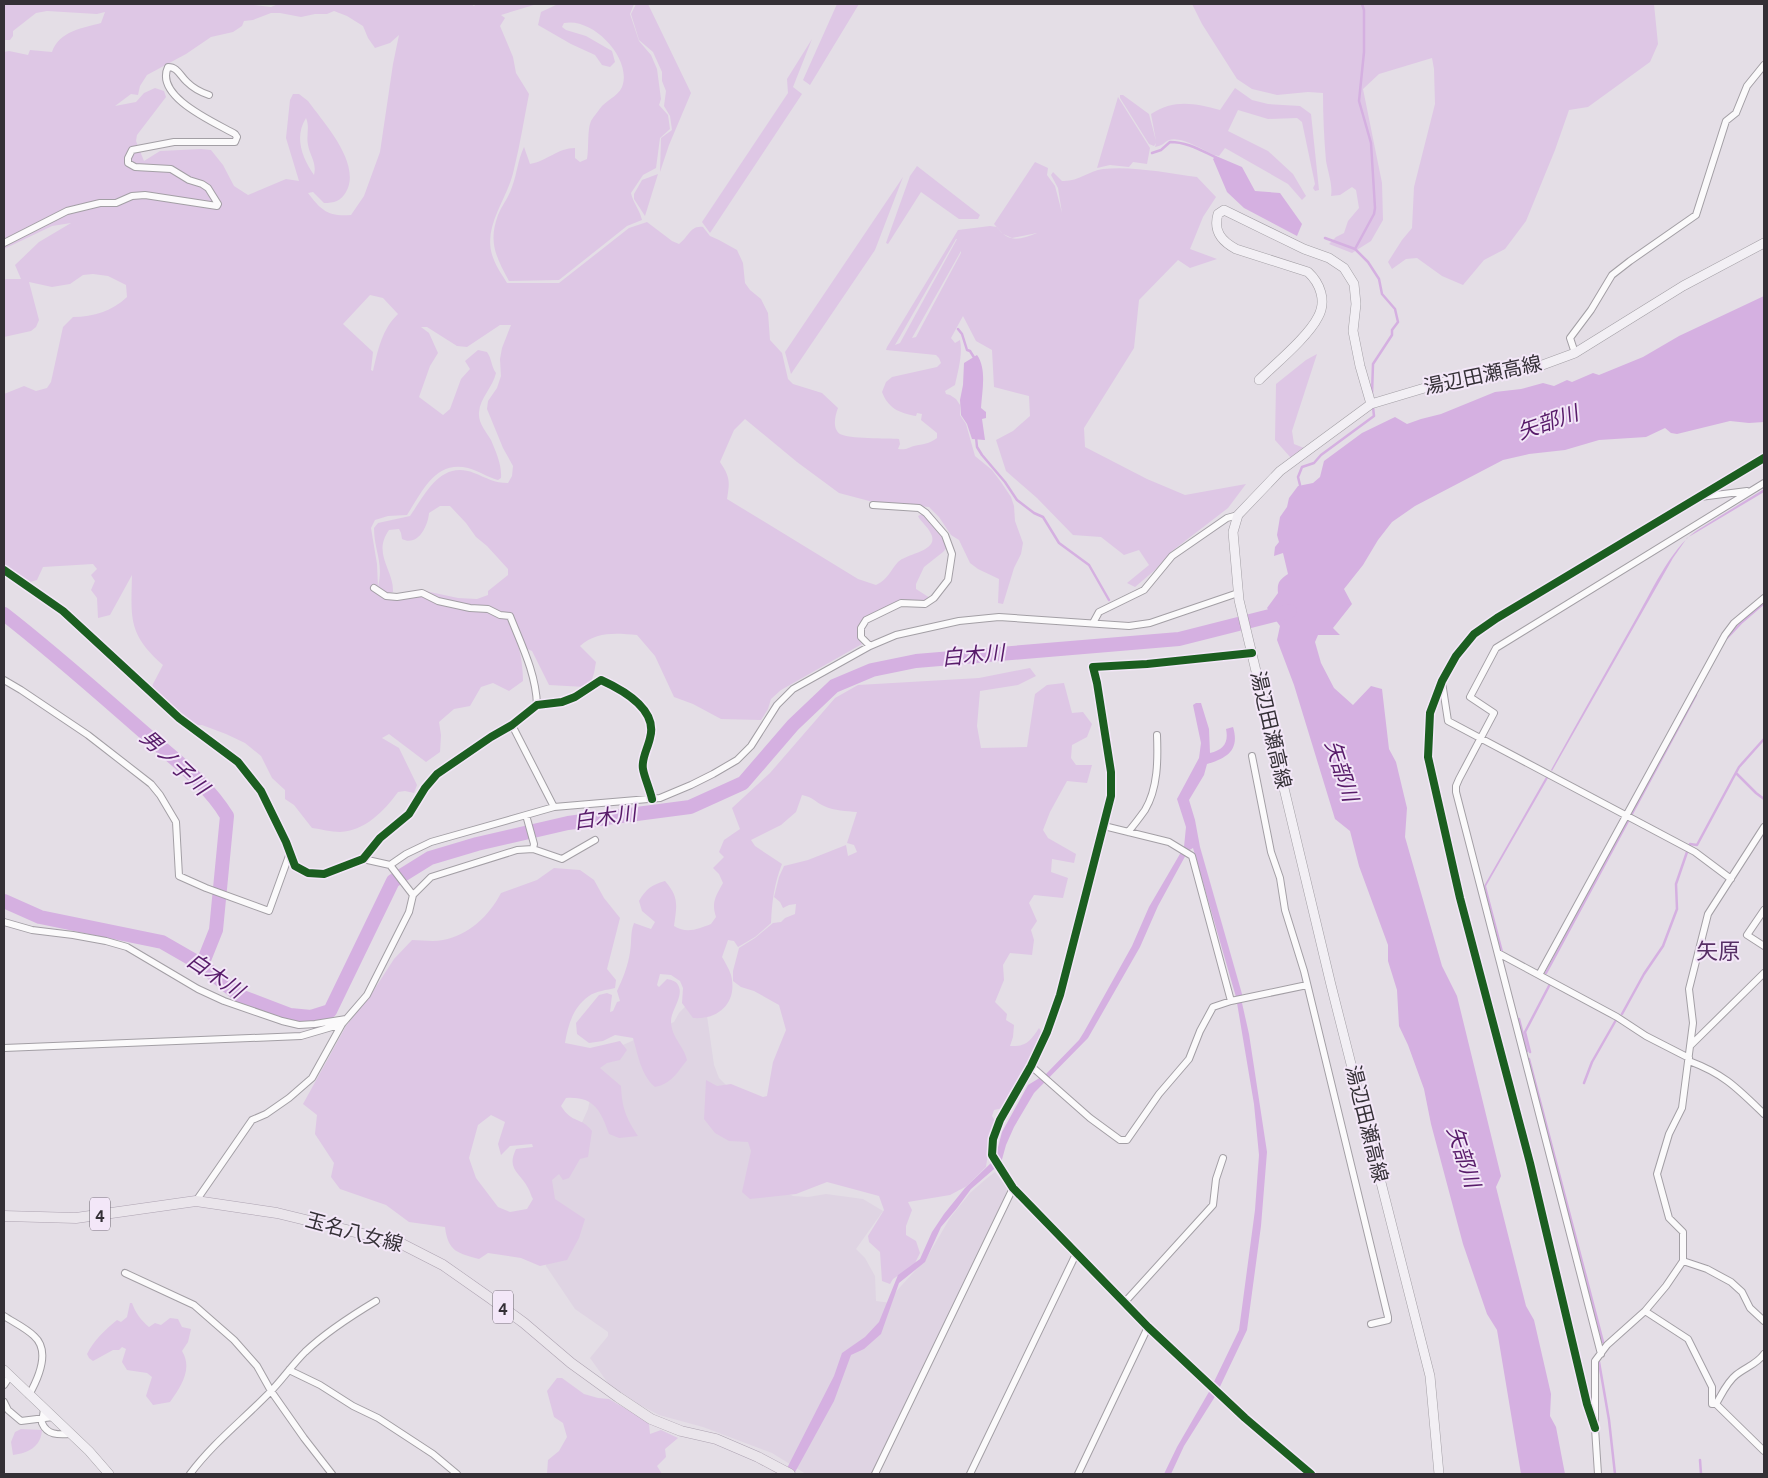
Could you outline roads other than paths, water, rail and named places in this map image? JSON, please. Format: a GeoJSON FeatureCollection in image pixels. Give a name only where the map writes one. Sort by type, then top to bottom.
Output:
{"type":"FeatureCollection","features":[{"type":"Feature","properties":{"kind":"main road"},"geometry":{"type":"LineString","coordinates":[[1259,380],[1303,336],[1319,317],[1323,303],[1321,290],[1316,279],[1308,272],[1236,249],[1226,244],[1215,224],[1218,214],[1224,210],[1304,249],[1329,258],[1344,268],[1354,284],[1356,304],[1353,331],[1360,366],[1371,404]]}},
{"type":"Feature","properties":{"kind":"main road","name":"湯辺田瀬高線"},"geometry":{"type":"LineString","coordinates":[[1439,1474],[1430,1376],[1329,976],[1252,653],[1239,597],[1233,532],[1238,515],[1280,471],[1371,404],[1468,375],[1537,367],[1575,353],[1683,286],[1764,243]]}},
{"type":"Feature","properties":{"kind":"main road","name":"玉名八女線"},"geometry":{"type":"LineString","coordinates":[[4,1216],[76,1218],[196,1201],[277,1213],[400,1243],[443,1265],[482,1292],[524,1323],[571,1363],[618,1398],[651,1419],[681,1431],[716,1439],[758,1457],[787,1473]]}},
{"type":"Feature","properties":{"kind":"main road"},"geometry":{"type":"LineString","coordinates":[[7,1373],[109,1474]]}},
{"type":"Feature","properties":{"kind":"street"},"geometry":{"type":"LineString","coordinates":[[1575,353],[1570,338],[1591,310],[1612,275],[1696,215],[1726,121],[1736,112],[1746,86],[1764,65]]}},
{"type":"Feature","properties":{"kind":"street"},"geometry":{"type":"LineString","coordinates":[[4,243],[67,211],[100,203],[116,203],[132,196],[145,195],[217,206],[218,204],[214,196],[202,184],[189,180],[171,169],[134,168],[128,163],[132,150],[174,142],[235,142],[236,134],[182,103],[172,93],[166,78],[168,67],[177,69],[193,88],[209,95]]}},
{"type":"Feature","properties":{"kind":"street"},"geometry":{"type":"LineString","coordinates":[[1595,1428],[1587,1404],[1530,1163],[1460,898],[1428,757],[1430,714],[1442,681],[1456,656],[1474,634],[1497,618],[1764,458]]}},
{"type":"Feature","properties":{"kind":"street"},"geometry":{"type":"LineString","coordinates":[[1600,1354],[1456,792],[1459,780],[1494,712],[1470,697],[1496,648],[1764,483]]}},
{"type":"Feature","properties":{"kind":"street"},"geometry":{"type":"LineString","coordinates":[[1697,497],[1750,490]]}},
{"type":"Feature","properties":{"kind":"street"},"geometry":{"type":"LineString","coordinates":[[870,646],[861,637],[861,628],[866,620],[901,603],[925,604],[934,598],[948,580],[952,554],[944,535],[926,513],[918,508],[873,505]]}},
{"type":"Feature","properties":{"kind":"street"},"geometry":{"type":"LineString","coordinates":[[1093,623],[1099,612],[1144,590],[1172,556],[1227,518],[1238,515]]}},
{"type":"Feature","properties":{"kind":"street"},"geometry":{"type":"LineString","coordinates":[[4,570],[63,612],[179,718],[238,762],[261,791],[295,866],[308,873],[324,874],[363,859],[380,838],[409,814],[425,788],[437,774],[512,725],[537,705],[562,702],[575,697],[602,680],[634,700],[645,712],[652,730],[642,770],[652,799]]}},
{"type":"Feature","properties":{"kind":"street"},"geometry":{"type":"LineString","coordinates":[[374,588],[386,596],[397,598],[422,593],[438,601],[470,608],[488,609],[500,615],[510,616],[534,677],[537,705]]}},
{"type":"Feature","properties":{"kind":"street"},"geometry":{"type":"LineString","coordinates":[[392,867],[406,854],[431,842],[526,814],[554,807],[660,798],[690,785],[737,760],[751,746],[777,705],[793,689],[870,646],[896,634],[959,621],[999,617],[1129,626],[1150,623],[1239,597]]}},
{"type":"Feature","properties":{"kind":"street"},"geometry":{"type":"LineString","coordinates":[[1539,975],[1725,635],[1734,623],[1764,598]]}},
{"type":"Feature","properties":{"kind":"street"},"geometry":{"type":"LineString","coordinates":[[1252,653],[1146,664],[1093,667],[1111,772],[1111,796],[1060,995],[1047,1032],[1031,1066],[1000,1120],[993,1139],[992,1155],[1013,1188],[1124,1303],[1218,1393],[1310,1474]]}},
{"type":"Feature","properties":{"kind":"street"},"geometry":{"type":"LineString","coordinates":[[4,680],[88,735],[151,784],[176,822],[179,876],[269,911],[290,853]]}},
{"type":"Feature","properties":{"kind":"street"},"geometry":{"type":"LineString","coordinates":[[1442,681],[1448,721],[1695,852],[1731,879]]}},
{"type":"Feature","properties":{"kind":"street"},"geometry":{"type":"LineString","coordinates":[[512,725],[554,807]]}},
{"type":"Feature","properties":{"kind":"street"},"geometry":{"type":"LineString","coordinates":[[1128,832],[1145,809],[1152,793],[1156,775],[1157,736]]}},
{"type":"Feature","properties":{"kind":"street"},"geometry":{"type":"LineString","coordinates":[[1252,756],[1271,852],[1280,878],[1285,910],[1307,985],[1388,1317],[1388,1320],[1371,1324]]}},
{"type":"Feature","properties":{"kind":"street"},"geometry":{"type":"LineString","coordinates":[[526,814],[534,847]]}},
{"type":"Feature","properties":{"kind":"street"},"geometry":{"type":"LineString","coordinates":[[1104,826],[1169,842],[1192,856],[1232,1000]]}},
{"type":"Feature","properties":{"kind":"street"},"geometry":{"type":"LineString","coordinates":[[1598,1474],[1595,1428],[1595,1361],[1607,1344],[1645,1311],[1666,1286],[1683,1261],[1683,1232],[1669,1218],[1657,1174],[1669,1134],[1682,1108],[1693,1023],[1689,989],[1708,914],[1764,827]]}},
{"type":"Feature","properties":{"kind":"street"},"geometry":{"type":"LineString","coordinates":[[196,1201],[252,1120],[266,1114],[289,1098],[312,1078],[344,1021],[367,994],[409,912],[413,895],[431,878],[517,850],[534,847],[562,859],[595,840]]}},
{"type":"Feature","properties":{"kind":"street"},"geometry":{"type":"LineString","coordinates":[[363,859],[392,867],[413,895]]}},
{"type":"Feature","properties":{"kind":"street"},"geometry":{"type":"LineString","coordinates":[[1764,910],[1747,935],[1764,946]]}},
{"type":"Feature","properties":{"kind":"street"},"geometry":{"type":"LineString","coordinates":[[4,922],[32,930],[81,936],[127,947],[198,989],[224,1001],[282,1021],[307,1024],[344,1021]]}},
{"type":"Feature","properties":{"kind":"street"},"geometry":{"type":"LineString","coordinates":[[1498,954],[1618,1016],[1646,1036],[1689,1060],[1708,1068],[1727,1080],[1764,1114]]}},
{"type":"Feature","properties":{"kind":"street"},"geometry":{"type":"LineString","coordinates":[[1691,1045],[1764,973]]}},
{"type":"Feature","properties":{"kind":"street"},"geometry":{"type":"LineString","coordinates":[[1031,1066],[1090,1118],[1120,1140],[1128,1140],[1159,1094],[1189,1059],[1200,1031],[1213,1007],[1232,1000],[1307,985]]}},
{"type":"Feature","properties":{"kind":"street"},"geometry":{"type":"LineString","coordinates":[[4,1048],[301,1036],[344,1021]]}},
{"type":"Feature","properties":{"kind":"street"},"geometry":{"type":"LineString","coordinates":[[1124,1303],[1213,1205],[1216,1179],[1223,1158]]}},
{"type":"Feature","properties":{"kind":"street"},"geometry":{"type":"LineString","coordinates":[[875,1474],[1013,1188]]}},
{"type":"Feature","properties":{"kind":"street"},"geometry":{"type":"LineString","coordinates":[[970,1474],[1076,1254]]}},
{"type":"Feature","properties":{"kind":"street"},"geometry":{"type":"LineString","coordinates":[[1683,1261],[1707,1269],[1731,1282],[1742,1292],[1750,1308],[1764,1321]]}},
{"type":"Feature","properties":{"kind":"street"},"geometry":{"type":"LineString","coordinates":[[125,1273],[194,1305],[234,1340],[257,1366],[271,1391],[332,1474]]}},
{"type":"Feature","properties":{"kind":"street"},"geometry":{"type":"LineString","coordinates":[[190,1474],[209,1450],[271,1391],[315,1342],[376,1301]]}},
{"type":"Feature","properties":{"kind":"street"},"geometry":{"type":"LineString","coordinates":[[1645,1311],[1688,1339],[1712,1387],[1712,1404],[1716,1404],[1764,1451]]}},
{"type":"Feature","properties":{"kind":"street"},"geometry":{"type":"LineString","coordinates":[[4,1316],[34,1336],[39,1342],[42,1354],[41,1369],[39,1378],[29,1395]]}},
{"type":"Feature","properties":{"kind":"street"},"geometry":{"type":"LineString","coordinates":[[1078,1474],[1148,1327]]}},
{"type":"Feature","properties":{"kind":"street"},"geometry":{"type":"LineString","coordinates":[[1716,1404],[1729,1382],[1736,1375],[1756,1363],[1764,1354]]}},
{"type":"Feature","properties":{"kind":"street"},"geometry":{"type":"LineString","coordinates":[[289,1370],[320,1385],[353,1406],[378,1418],[433,1454],[457,1474]]}},
{"type":"Feature","properties":{"kind":"street"},"geometry":{"type":"LineString","coordinates":[[4,1385],[7,1373]]}},
{"type":"Feature","properties":{"kind":"street"},"geometry":{"type":"LineString","coordinates":[[4,1402],[8,1410],[21,1421],[52,1417]]}},
{"type":"Feature","properties":{"kind":"street"},"geometry":{"type":"LineString","coordinates":[[44,1409],[42,1419],[44,1428],[54,1434],[70,1434]]}},
{"type":"Feature","properties":{"kind":"water"},"geometry":{"type":"Polygon","coordinates":[[[1216,156],[1242,167],[1255,191],[1280,193],[1302,224],[1297,236],[1244,208],[1227,192],[1213,159],[1216,156]]]}},
{"type":"Feature","properties":{"kind":"water","name":"矢部川"},"geometry":{"type":"Polygon","coordinates":[[[1764,296],[1764,422],[1730,421],[1677,434],[1671,433],[1665,428],[1646,437],[1599,440],[1565,450],[1529,454],[1503,460],[1415,506],[1392,522],[1344,589],[1352,604],[1333,628],[1340,635],[1318,635],[1315,642],[1321,663],[1334,688],[1353,705],[1371,686],[1382,689],[1389,749],[1396,762],[1407,808],[1405,837],[1442,966],[1457,996],[1501,1176],[1496,1187],[1526,1306],[1534,1320],[1551,1394],[1550,1416],[1556,1427],[1565,1474],[1521,1474],[1497,1330],[1487,1314],[1463,1244],[1431,1124],[1424,1089],[1399,1026],[1397,990],[1388,961],[1388,945],[1359,866],[1350,831],[1335,819],[1294,685],[1277,640],[1280,626],[1267,608],[1278,593],[1279,582],[1288,574],[1283,553],[1274,556],[1275,547],[1279,542],[1277,535],[1280,517],[1287,507],[1289,498],[1298,486],[1313,483],[1320,477],[1324,461],[1362,433],[1395,417],[1407,424],[1441,414],[1495,392],[1521,389],[1543,383],[1554,386],[1567,380],[1572,382],[1593,373],[1599,375],[1643,357],[1679,336],[1764,296]]]}},
{"type":"Feature","properties":{"kind":"water"},"geometry":{"type":"Polygon","coordinates":[[[977,355],[983,373],[981,408],[986,412],[986,418],[982,419],[985,440],[972,439],[967,424],[961,415],[960,400],[964,363],[977,355]]]}},
{"type":"Feature","properties":{"kind":"water"},"geometry":{"type":"Polygon","coordinates":[[[1764,489],[1764,492],[1689,537],[1696,531],[1764,489]]]}},
{"type":"Feature","properties":{"kind":"water"},"geometry":{"type":"Polygon","coordinates":[[[1686,540],[1673,558],[1552,771],[1661,573],[1686,540]]]}},
{"type":"Feature","properties":{"kind":"water"},"geometry":{"type":"Polygon","coordinates":[[[1201,703],[1209,729],[1210,753],[1222,748],[1226,742],[1226,729],[1233,727],[1235,735],[1235,742],[1230,752],[1226,756],[1207,764],[1204,775],[1189,800],[1200,847],[1242,994],[1267,1152],[1261,1226],[1247,1330],[1216,1395],[1184,1446],[1171,1474],[1164,1474],[1177,1447],[1210,1390],[1239,1330],[1255,1210],[1259,1155],[1254,1104],[1236,997],[1193,848],[1188,851],[1158,906],[1140,947],[1088,1038],[1034,1093],[1014,1127],[1001,1163],[971,1189],[941,1227],[925,1262],[899,1283],[881,1334],[864,1349],[851,1355],[834,1401],[794,1474],[784,1474],[834,1376],[842,1353],[865,1337],[879,1322],[898,1275],[920,1259],[932,1232],[944,1214],[965,1188],[991,1163],[997,1151],[1002,1132],[1028,1085],[1046,1074],[1079,1040],[1132,946],[1149,907],[1184,847],[1186,827],[1177,799],[1199,758],[1201,743],[1193,705],[1201,703]]]}},
{"type":"Feature","properties":{"kind":"water"},"geometry":{"type":"Polygon","coordinates":[[[1546,777],[1548,778],[1486,886],[1503,951],[1501,952],[1484,886],[1546,777]]]}},
{"type":"Feature","properties":{"kind":"waterway"},"geometry":{"type":"LineString","coordinates":[[1362,4],[1364,10],[1364,52],[1359,101],[1371,143],[1375,208],[1374,214],[1355,249],[1368,262],[1379,279],[1382,294],[1395,309],[1398,322],[1373,364],[1372,394]]}},
{"type":"Feature","properties":{"kind":"waterway"},"geometry":{"type":"LineString","coordinates":[[1152,153],[1161,150],[1170,142],[1176,142],[1215,157]]}},
{"type":"Feature","properties":{"kind":"waterway"},"geometry":{"type":"LineString","coordinates":[[1325,238],[1355,249]]}},
{"type":"Feature","properties":{"kind":"waterway"},"geometry":{"type":"LineString","coordinates":[[958,329],[962,334],[967,350],[970,351],[975,359]]}},
{"type":"Feature","properties":{"kind":"waterway"},"geometry":{"type":"LineString","coordinates":[[1300,485],[1298,477],[1302,467],[1314,463],[1321,455],[1374,416],[1373,407]]}},
{"type":"Feature","properties":{"kind":"waterway"},"geometry":{"type":"LineString","coordinates":[[976,437],[977,447],[982,455],[1005,482],[1017,500],[1034,513],[1043,517],[1059,543],[1089,565],[1109,600]]}},
{"type":"Feature","properties":{"kind":"waterway"},"geometry":{"type":"LineString","coordinates":[[1727,638],[1764,603]]}},
{"type":"Feature","properties":{"kind":"waterway","name":"白木川"},"geometry":{"type":"LineString","coordinates":[[4,901],[40,917],[162,942],[202,965],[240,996],[290,1015],[311,1017],[330,1011],[393,881],[430,858],[477,844],[568,823],[690,807],[743,783],[793,725],[834,686],[872,670],[916,661],[1179,639],[1290,611]]}},
{"type":"Feature","properties":{"kind":"waterway","name":"男ノ子川"},"geometry":{"type":"LineString","coordinates":[[4,614],[76,673],[190,772],[210,793],[227,816],[216,930],[202,965]]}},
{"type":"Feature","properties":{"kind":"waterway"},"geometry":{"type":"LineString","coordinates":[[1546,973],[1696,695]]}},
{"type":"Feature","properties":{"kind":"waterway"},"geometry":{"type":"LineString","coordinates":[[1690,844],[1697,845],[1739,767],[1764,739]]}},
{"type":"Feature","properties":{"kind":"waterway"},"geometry":{"type":"LineString","coordinates":[[1736,773],[1764,799]]}},
{"type":"Feature","properties":{"kind":"waterway"},"geometry":{"type":"LineString","coordinates":[[1622,1014],[1644,974],[1663,946],[1677,909],[1676,884],[1687,852]]}},
{"type":"Feature","properties":{"kind":"waterway"},"geometry":{"type":"LineString","coordinates":[[1530,1052],[1525,1032],[1550,984]]}},
{"type":"Feature","properties":{"kind":"waterway"},"geometry":{"type":"LineString","coordinates":[[1519,1019],[1527,1051]]}},
{"type":"Feature","properties":{"kind":"waterway"},"geometry":{"type":"LineString","coordinates":[[1584,1083],[1592,1062],[1616,1020]]}},
{"type":"Feature","properties":{"kind":"waterway"},"geometry":{"type":"LineString","coordinates":[[1529,1059],[1603,1342]]}},
{"type":"Feature","properties":{"kind":"waterway"},"geometry":{"type":"LineString","coordinates":[[1599,1362],[1609,1420],[1615,1474]]}},
{"type":"Feature","properties":{"kind":"waterway"},"geometry":{"type":"LineString","coordinates":[[1700,1460],[1701,1474]]}},
{"type":"Feature","properties":{"kind":"district","name":"矢原"},"geometry":{"type":"Point","coordinates":[1718,952]}}]}
